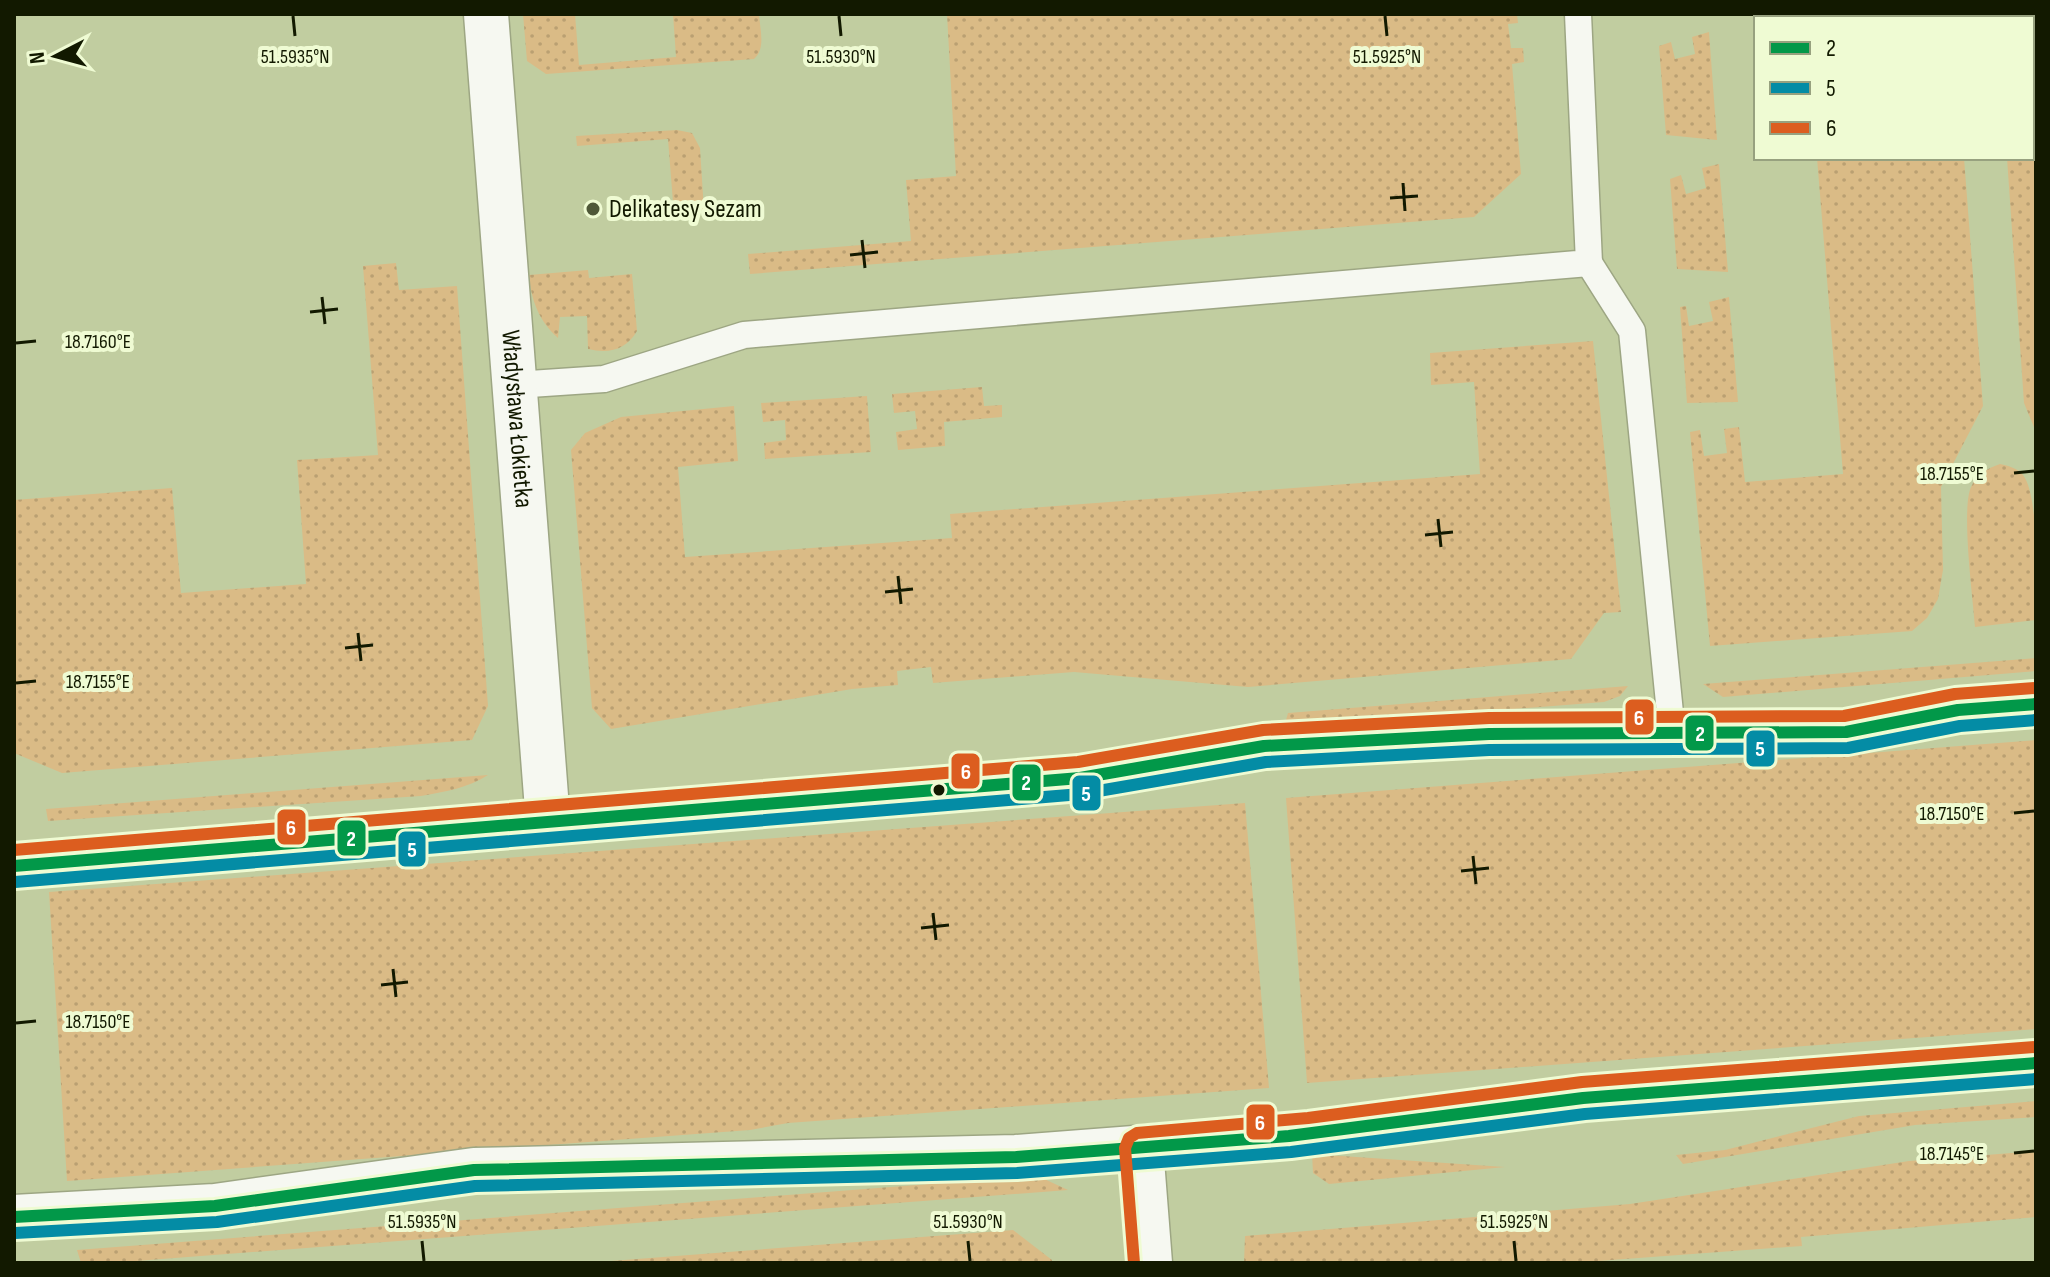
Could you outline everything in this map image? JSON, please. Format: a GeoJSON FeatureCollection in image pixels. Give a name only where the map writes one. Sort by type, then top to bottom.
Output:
{"type":"FeatureCollection","features":[{"type":"Feature","properties":{"kind":"street","name":"Władysława Łokietka"},"geometry":{"type":"LineString","coordinates":[[486,14],[548,822]]}},
{"type":"Feature","properties":{"kind":"street"},"geometry":{"type":"LineString","coordinates":[[14,866],[1080,778],[1264,746],[1489,734],[1846,732],[1958,710],[2036,704]]}},
{"type":"Feature","properties":{"kind":"street"},"geometry":{"type":"LineString","coordinates":[[14,1217],[215,1206],[474,1170],[1016,1157],[1141,1148],[1310,1134],[1583,1098],[2036,1063]]}},
{"type":"Feature","properties":{"kind":"street"},"geometry":{"type":"LineString","coordinates":[[1141,1148],[1150,1263]]}},
{"type":"Feature","properties":{"kind":"lane"},"geometry":{"type":"LineString","coordinates":[[1578,14],[1589,263],[1632,331],[1672,733]]}},
{"type":"Feature","properties":{"kind":"lane"},"geometry":{"type":"LineString","coordinates":[[515,385],[604,379],[744,335],[1589,263]]}},
{"type":"Feature","properties":{"kind":"shaded area"},"geometry":{"type":"Polygon","coordinates":[[[523,14],[575,14],[579,65],[676,57],[673,14],[759,14],[761,44],[754,59],[546,74],[527,61],[523,14]]]}},
{"type":"Feature","properties":{"kind":"shaded area"},"geometry":{"type":"Polygon","coordinates":[[[947,14],[1517,14],[1518,23],[1508,24],[1511,48],[1523,48],[1524,62],[1512,64],[1521,174],[1474,217],[750,274],[748,254],[911,241],[906,180],[956,176],[947,14]]]}},
{"type":"Feature","properties":{"kind":"shaded area"},"geometry":{"type":"Polygon","coordinates":[[[2036,14],[2036,432],[2024,403],[2007,160],[2034,160],[2034,16],[1996,16],[2036,14]]]}},
{"type":"Feature","properties":{"kind":"shaded area"},"geometry":{"type":"Polygon","coordinates":[[[1709,32],[1717,140],[1666,135],[1659,46],[1671,42],[1675,59],[1695,54],[1692,37],[1709,32]]]}},
{"type":"Feature","properties":{"kind":"shaded area"},"geometry":{"type":"Polygon","coordinates":[[[677,130],[692,133],[700,148],[704,211],[674,215],[668,139],[577,146],[576,136],[677,130]]]}},
{"type":"Feature","properties":{"kind":"shaded area"},"geometry":{"type":"Polygon","coordinates":[[[1817,160],[1964,160],[1983,406],[1941,487],[1943,570],[1938,599],[1927,618],[1912,631],[1710,646],[1690,432],[1700,430],[1704,456],[1727,453],[1724,429],[1739,427],[1745,482],[1843,474],[1817,160]]]}},
{"type":"Feature","properties":{"kind":"shaded area"},"geometry":{"type":"Polygon","coordinates":[[[1719,164],[1728,272],[1677,269],[1670,179],[1681,175],[1686,194],[1706,188],[1702,168],[1719,164]]]}},
{"type":"Feature","properties":{"kind":"shaded area"},"geometry":{"type":"Polygon","coordinates":[[[396,263],[399,290],[457,286],[488,706],[472,740],[62,773],[14,753],[14,500],[172,488],[181,593],[306,584],[297,460],[378,455],[363,266],[396,263]]]}},
{"type":"Feature","properties":{"kind":"shaded area"},"geometry":{"type":"Polygon","coordinates":[[[588,270],[589,278],[632,274],[637,331],[628,343],[616,349],[588,349],[587,316],[560,317],[558,338],[541,317],[534,301],[529,275],[588,270]]]}},
{"type":"Feature","properties":{"kind":"shaded area"},"geometry":{"type":"Polygon","coordinates":[[[1729,297],[1738,402],[1687,403],[1680,307],[1686,306],[1689,326],[1713,321],[1709,302],[1729,297]]]}},
{"type":"Feature","properties":{"kind":"shaded area"},"geometry":{"type":"Polygon","coordinates":[[[1593,341],[1621,612],[1604,613],[1571,659],[1248,687],[1074,672],[933,683],[931,667],[897,671],[898,685],[852,689],[611,729],[592,708],[571,450],[585,433],[621,417],[734,406],[738,461],[678,467],[685,557],[952,538],[950,514],[1480,474],[1474,382],[1431,385],[1430,353],[1593,341]]]}},
{"type":"Feature","properties":{"kind":"shaded area"},"geometry":{"type":"Polygon","coordinates":[[[982,387],[984,406],[1002,405],[1002,417],[944,422],[945,446],[898,450],[896,432],[917,429],[915,411],[894,413],[892,394],[982,387]]]}},
{"type":"Feature","properties":{"kind":"shaded area"},"geometry":{"type":"Polygon","coordinates":[[[867,396],[871,452],[765,459],[764,443],[786,440],[785,420],[763,422],[761,403],[867,396]]]}},
{"type":"Feature","properties":{"kind":"shaded area"},"geometry":{"type":"Polygon","coordinates":[[[2000,464],[2023,475],[2032,502],[2036,544],[2036,620],[1975,627],[1967,534],[1968,498],[1976,479],[2000,464]]]}},
{"type":"Feature","properties":{"kind":"shaded area"},"geometry":{"type":"Polygon","coordinates":[[[2036,658],[2036,671],[1723,697],[1703,684],[2036,658]]]}},
{"type":"Feature","properties":{"kind":"shaded area"},"geometry":{"type":"Polygon","coordinates":[[[1628,686],[1620,696],[1604,702],[1284,727],[1288,713],[1628,686]]]}},
{"type":"Feature","properties":{"kind":"shaded area"},"geometry":{"type":"Polygon","coordinates":[[[2036,740],[2036,1029],[1307,1083],[1286,798],[2036,740]]]}},
{"type":"Feature","properties":{"kind":"shaded area"},"geometry":{"type":"Polygon","coordinates":[[[488,775],[464,786],[421,796],[48,821],[46,809],[488,775]]]}},
{"type":"Feature","properties":{"kind":"shaded area"},"geometry":{"type":"Polygon","coordinates":[[[1245,803],[1269,1088],[67,1181],[49,892],[1245,803]]]}},
{"type":"Feature","properties":{"kind":"shaded area"},"geometry":{"type":"Polygon","coordinates":[[[2036,1101],[2036,1117],[1915,1125],[1683,1164],[1676,1155],[1725,1150],[1859,1116],[2036,1101]]]}},
{"type":"Feature","properties":{"kind":"shaded area"},"geometry":{"type":"Polygon","coordinates":[[[2036,1151],[2036,1217],[1801,1237],[1802,1246],[1571,1263],[1244,1263],[1245,1236],[1630,1204],[1909,1161],[2036,1151]]]}},
{"type":"Feature","properties":{"kind":"shaded area"},"geometry":{"type":"Polygon","coordinates":[[[1312,1154],[1505,1167],[1329,1184],[1313,1173],[1312,1154]]]}},
{"type":"Feature","properties":{"kind":"shaded area"},"geometry":{"type":"Polygon","coordinates":[[[1016,1175],[1040,1177],[1068,1190],[110,1263],[81,1263],[77,1250],[955,1182],[1016,1175]]]}},
{"type":"Feature","properties":{"kind":"shaded area"},"geometry":{"type":"Polygon","coordinates":[[[1013,1230],[1052,1263],[585,1263],[1013,1230]]]}},
{"type":"Feature","properties":{"kind":"transit line","name":"6"},"geometry":{"type":"LineString","coordinates":[[14,850],[1078,762],[1263,730],[1489,718],[1844,716],[1955,694],[2035,688]]}},
{"type":"Feature","properties":{"kind":"transit line","name":"2"},"geometry":{"type":"LineString","coordinates":[[14,866],[1080,778],[1264,746],[1489,734],[1846,732],[1958,710],[2036,704]]}},
{"type":"Feature","properties":{"kind":"transit line","name":"5"},"geometry":{"type":"LineString","coordinates":[[15,882],[1081,794],[1266,762],[1489,750],[1848,748],[1960,726],[2036,720]]}},
{"type":"Feature","properties":{"kind":"transit line","name":"6"},"geometry":{"type":"LineString","coordinates":[[1134,1263],[1125,1148],[1129,1138],[1137,1133],[1308,1118],[1582,1082],[2035,1047]]}},
{"type":"Feature","properties":{"kind":"transit line","name":"2"},"geometry":{"type":"LineString","coordinates":[[14,1217],[215,1206],[474,1170],[1016,1157],[1289,1136],[1583,1098],[2036,1063]]}},
{"type":"Feature","properties":{"kind":"transit line","name":"5"},"geometry":{"type":"LineString","coordinates":[[15,1233],[217,1222],[475,1186],[1017,1173],[1291,1152],[1585,1114],[2036,1079]]}},
{"type":"Feature","properties":{"kind":"place","name":"Delikatesy Sezam"},"geometry":{"type":"Point","coordinates":[593,209]}}]}
